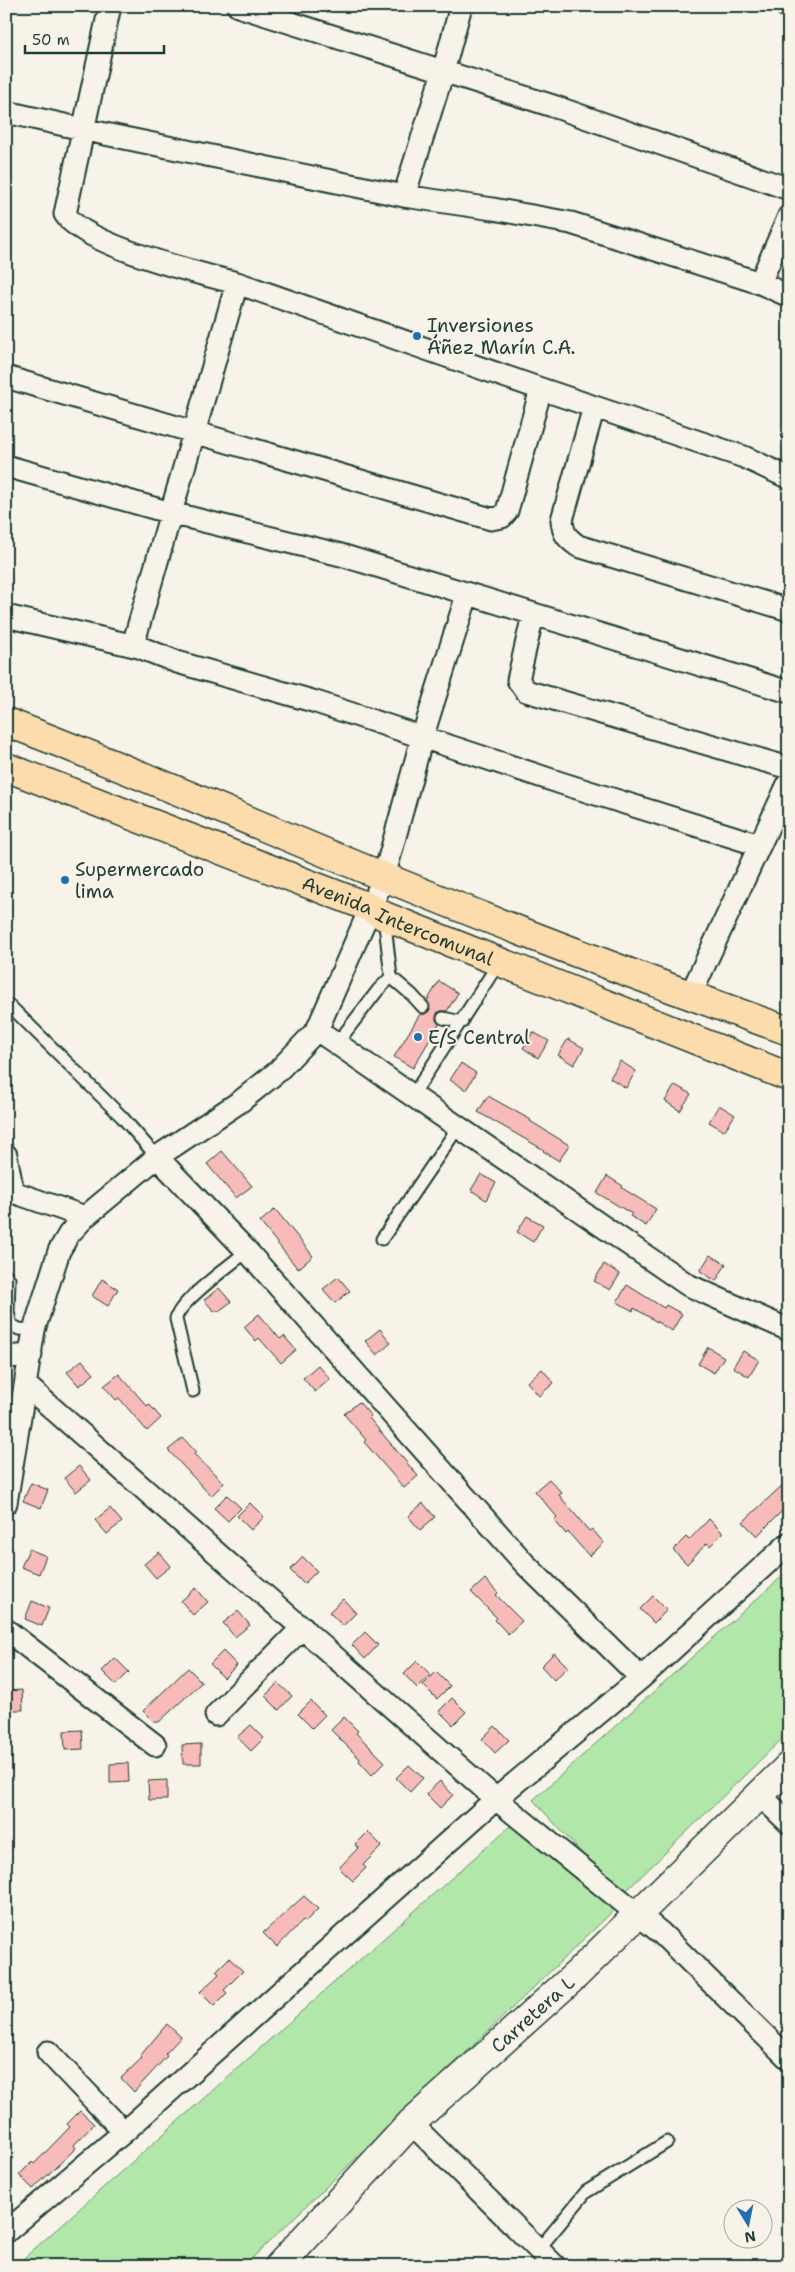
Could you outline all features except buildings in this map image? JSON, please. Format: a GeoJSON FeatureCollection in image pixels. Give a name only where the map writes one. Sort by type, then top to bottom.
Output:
{"type":"FeatureCollection","features":[{"type":"Feature","properties":{"kind":"main road","name":"Avenida Intercomunal"},"geometry":{"type":"LineString","coordinates":[[6,722],[96,756],[384,877],[690,996],[789,1032]]}},
{"type":"Feature","properties":{"kind":"main road","name":"Avenida Intercomunal"},"geometry":{"type":"LineString","coordinates":[[6,767],[378,912],[789,1077]]}},
{"type":"Feature","properties":{"kind":"street"},"geometry":{"type":"LineString","coordinates":[[110,6],[65,214],[69,220],[106,242],[197,274],[236,282],[541,390],[744,457],[789,478]]}},
{"type":"Feature","properties":{"kind":"street"},"geometry":{"type":"LineString","coordinates":[[238,6],[556,107],[789,189]]}},
{"type":"Feature","properties":{"kind":"street"},"geometry":{"type":"LineString","coordinates":[[404,196],[443,72],[461,6]]}},
{"type":"Feature","properties":{"kind":"street"},"geometry":{"type":"LineString","coordinates":[[6,112],[404,196],[571,223],[760,283],[789,296]]}},
{"type":"Feature","properties":{"kind":"street"},"geometry":{"type":"LineString","coordinates":[[760,283],[789,216]]}},
{"type":"Feature","properties":{"kind":"street"},"geometry":{"type":"LineString","coordinates":[[133,645],[236,282]]}},
{"type":"Feature","properties":{"kind":"street"},"geometry":{"type":"LineString","coordinates":[[6,377],[491,519],[502,517],[507,511],[541,390]]}},
{"type":"Feature","properties":{"kind":"street"},"geometry":{"type":"LineString","coordinates":[[594,407],[562,520],[563,532],[568,538],[578,546],[789,610]]}},
{"type":"Feature","properties":{"kind":"street"},"geometry":{"type":"LineString","coordinates":[[6,466],[171,513],[341,555],[789,692]]}},
{"type":"Feature","properties":{"kind":"street"},"geometry":{"type":"LineString","coordinates":[[6,1503],[34,1330],[59,1251],[69,1234],[85,1216],[157,1157],[241,1101],[277,1072],[317,1030],[378,912],[384,877],[422,738],[467,595]]}},
{"type":"Feature","properties":{"kind":"street"},"geometry":{"type":"LineString","coordinates":[[533,615],[518,680],[526,691],[789,768]]}},
{"type":"Feature","properties":{"kind":"street"},"geometry":{"type":"LineString","coordinates":[[6,616],[133,645],[177,662],[316,702],[422,738],[759,845]]}},
{"type":"Feature","properties":{"kind":"street"},"geometry":{"type":"LineString","coordinates":[[690,996],[789,782]]}},
{"type":"Feature","properties":{"kind":"street"},"geometry":{"type":"LineString","coordinates":[[317,1030],[338,1042],[688,1285],[789,1330]]}},
{"type":"Feature","properties":{"kind":"street"},"geometry":{"type":"LineString","coordinates":[[6,1155],[10,1193],[85,1216]]}},
{"type":"Feature","properties":{"kind":"street"},"geometry":{"type":"LineString","coordinates":[[157,1157],[247,1251],[525,1564],[640,1678]]}},
{"type":"Feature","properties":{"kind":"street"},"geometry":{"type":"LineString","coordinates":[[6,1357],[31,1355]]}},
{"type":"Feature","properties":{"kind":"street"},"geometry":{"type":"LineString","coordinates":[[26,1386],[496,1799],[678,1947],[789,2059]]}},
{"type":"Feature","properties":{"kind":"street"},"geometry":{"type":"LineString","coordinates":[[6,2232],[124,2132],[496,1799],[640,1678],[789,1543]]}},
{"type":"Feature","properties":{"kind":"street"},"geometry":{"type":"LineString","coordinates":[[216,1715],[302,1627]]}},
{"type":"Feature","properties":{"kind":"street"},"geometry":{"type":"LineString","coordinates":[[6,1630],[155,1746]]}},
{"type":"Feature","properties":{"kind":"street","name":"Carretera L"},"geometry":{"type":"LineString","coordinates":[[279,2266],[411,2122],[577,1974],[789,1766]]}},
{"type":"Feature","properties":{"kind":"street"},"geometry":{"type":"LineString","coordinates":[[759,1794],[789,1823]]}},
{"type":"Feature","properties":{"kind":"street"},"geometry":{"type":"LineString","coordinates":[[48,2052],[124,2132]]}},
{"type":"Feature","properties":{"kind":"street"},"geometry":{"type":"LineString","coordinates":[[411,2122],[555,2266]]}},
{"type":"Feature","properties":{"kind":"lane"},"geometry":{"type":"LineString","coordinates":[[378,912],[391,977],[412,995],[423,1008]]}},
{"type":"Feature","properties":{"kind":"lane"},"geometry":{"type":"LineString","coordinates":[[413,1095],[500,961]]}},
{"type":"Feature","properties":{"kind":"lane"},"geometry":{"type":"LineString","coordinates":[[338,1042],[378,990],[391,977]]}},
{"type":"Feature","properties":{"kind":"lane"},"geometry":{"type":"LineString","coordinates":[[10,1006],[122,1117],[157,1157]]}},
{"type":"Feature","properties":{"kind":"lane"},"geometry":{"type":"LineString","coordinates":[[443,1018],[462,1022]]}},
{"type":"Feature","properties":{"kind":"lane"},"geometry":{"type":"LineString","coordinates":[[382,1239],[459,1126]]}},
{"type":"Feature","properties":{"kind":"lane"},"geometry":{"type":"LineString","coordinates":[[193,1391],[176,1313],[188,1299],[247,1251]]}},
{"type":"Feature","properties":{"kind":"lane"},"geometry":{"type":"LineString","coordinates":[[6,1275],[9,1279],[8,1312],[11,1325],[19,1329],[34,1330]]}},
{"type":"Feature","properties":{"kind":"lane"},"geometry":{"type":"LineString","coordinates":[[538,2250],[586,2192],[667,2142]]}},
{"type":"Feature","properties":{"kind":"green space"},"geometry":{"type":"Polygon","coordinates":[[[789,1570],[789,1732],[621,1896],[533,1800],[789,1570]]]}},
{"type":"Feature","properties":{"kind":"green space"},"geometry":{"type":"Polygon","coordinates":[[[518,1819],[613,1911],[244,2266],[15,2266],[518,1819]]]}},
{"type":"Feature","properties":{"kind":"place","name":"Inversiones Áñez Marín C.A."},"geometry":{"type":"Point","coordinates":[417,336]}},
{"type":"Feature","properties":{"kind":"place","name":"Supermercado lima"},"geometry":{"type":"Point","coordinates":[65,880]}},
{"type":"Feature","properties":{"kind":"place","name":"E/S Central"},"geometry":{"type":"Point","coordinates":[418,1037]}}]}
